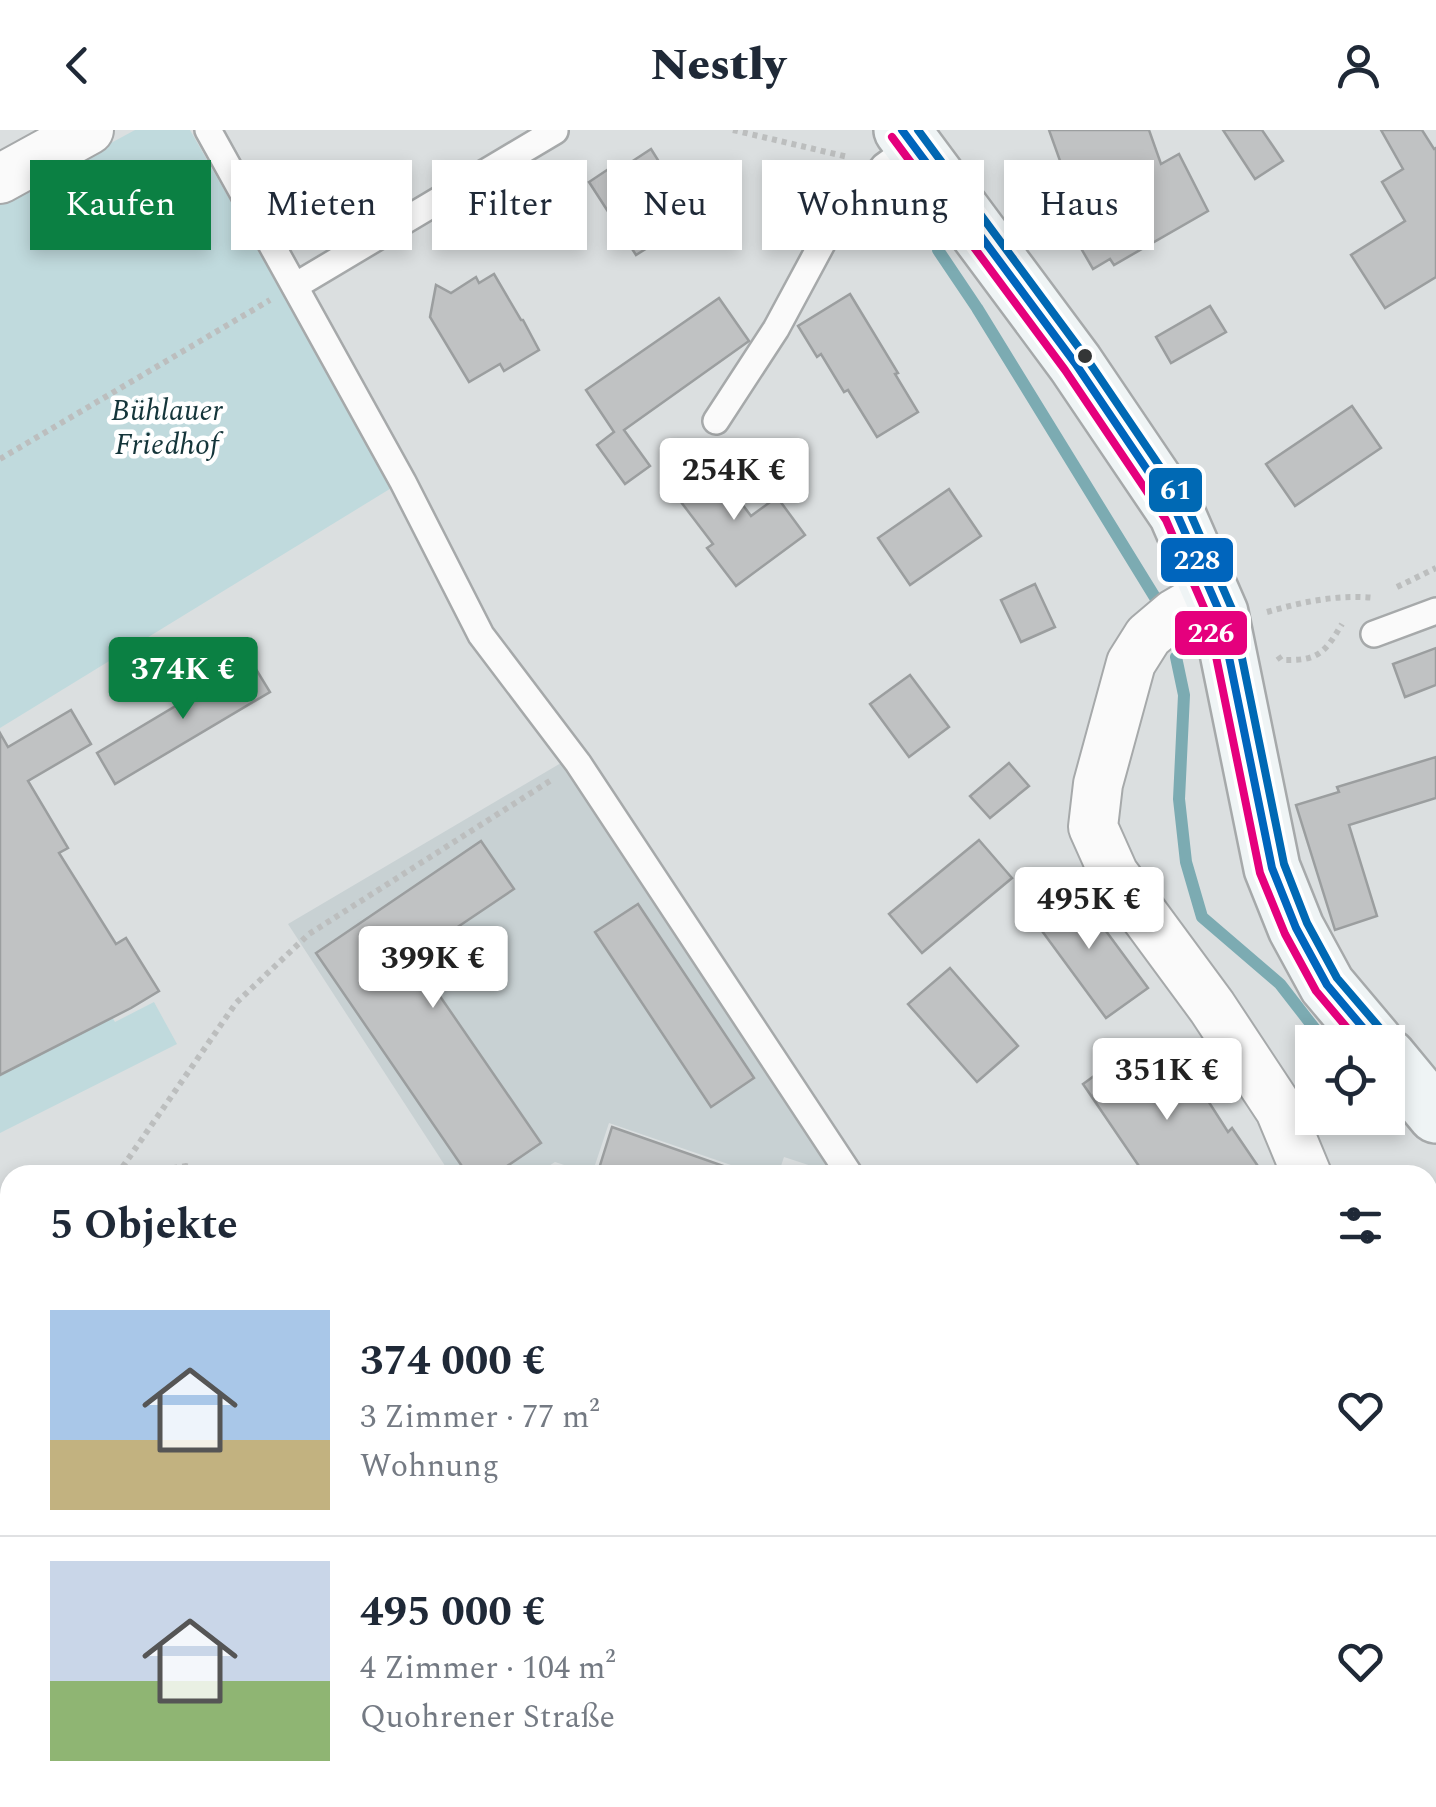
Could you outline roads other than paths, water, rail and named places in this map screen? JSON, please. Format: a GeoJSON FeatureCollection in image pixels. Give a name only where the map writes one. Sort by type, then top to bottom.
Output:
{"type":"FeatureCollection","features":[{"type":"Feature","properties":{"kind":"street"},"geometry":{"type":"LineString","coordinates":[[0,180],[72,135]]}},
{"type":"Feature","properties":{"kind":"street"},"geometry":{"type":"LineString","coordinates":[[900,147],[1075,364],[1176,514],[1215,603],[1272,868],[1296,928],[1327,985],[1361,1025]]}},
{"type":"Feature","properties":{"kind":"street"},"geometry":{"type":"LineString","coordinates":[[1215,603],[1174,614],[1148,636],[1131,663],[1098,784],[1093,826],[1114,874],[1212,1007],[1280,1110],[1303,1165]]}},
{"type":"Feature","properties":{"kind":"street"},"geometry":{"type":"LineString","coordinates":[[1405,1079],[1436,1116]]}},
{"type":"Feature","properties":{"kind":"lane"},"geometry":{"type":"LineString","coordinates":[[208,130],[403,482],[481,635],[578,763],[843,1165]]}},
{"type":"Feature","properties":{"kind":"lane"},"geometry":{"type":"LineString","coordinates":[[295,286],[472,173],[555,131]]}},
{"type":"Feature","properties":{"kind":"lane"},"geometry":{"type":"LineString","coordinates":[[716,421],[776,330],[825,238],[900,147]]}},
{"type":"Feature","properties":{"kind":"lane"},"geometry":{"type":"LineString","coordinates":[[1374,634],[1436,611]]}},
{"type":"Feature","properties":{"kind":"waterway"},"geometry":{"type":"LineString","coordinates":[[938,250],[1156,599]]}},
{"type":"Feature","properties":{"kind":"waterway"},"geometry":{"type":"LineString","coordinates":[[1176,657],[1184,695],[1179,799],[1186,862],[1202,917],[1280,984],[1312,1025]]}},
{"type":"Feature","properties":{"kind":"park label","name":"Bühlauer Friedhof"},"geometry":{"type":"Point","coordinates":[167,428]}}]}
